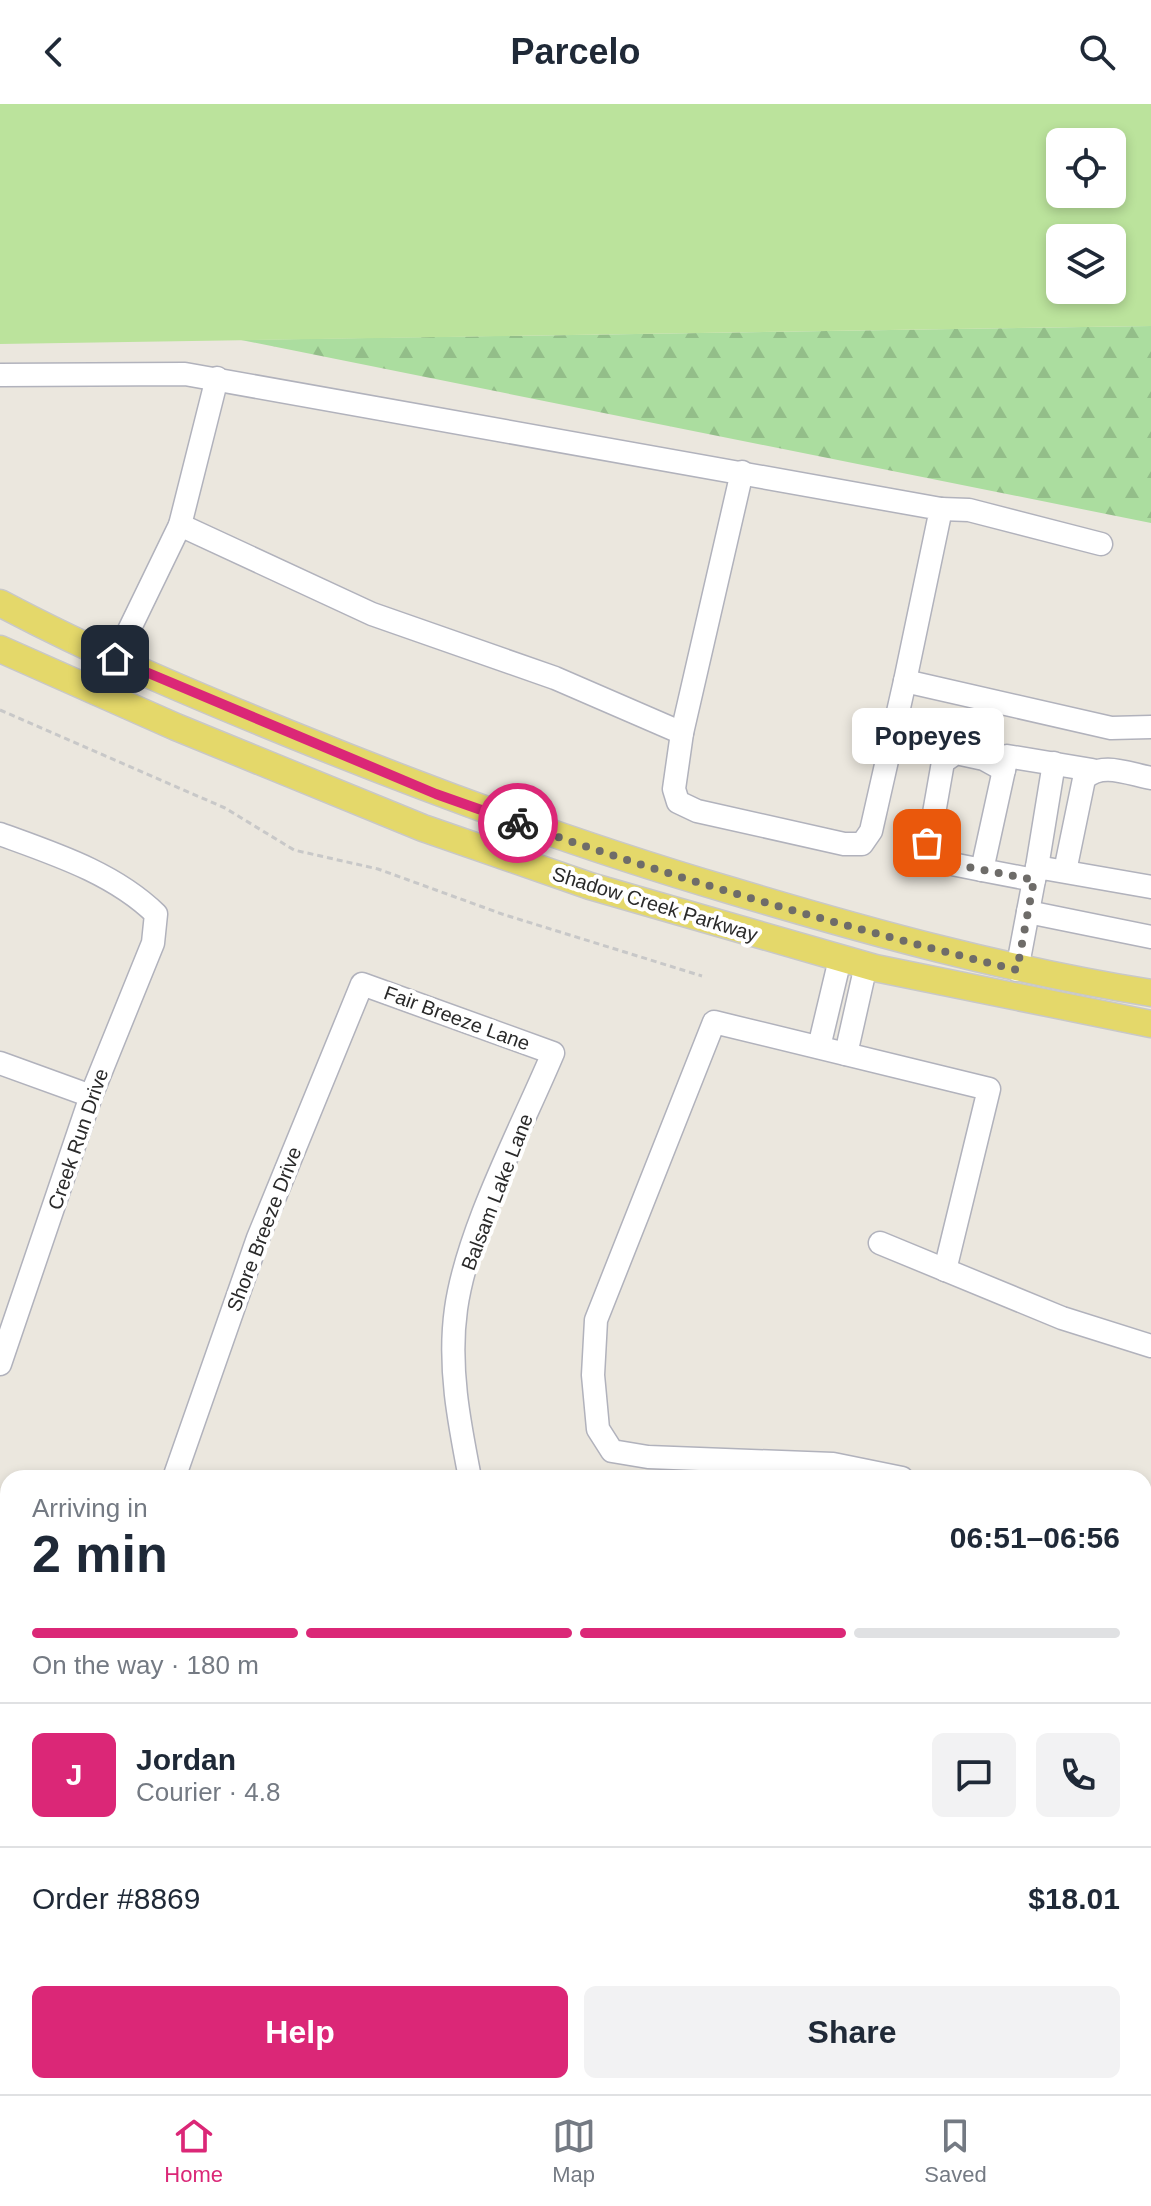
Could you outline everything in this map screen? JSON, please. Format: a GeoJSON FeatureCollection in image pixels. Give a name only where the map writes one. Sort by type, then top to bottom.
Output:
{"type":"FeatureCollection","features":[{"type":"Feature","properties":{"kind":"main road","name":"Shadow Creek Parkway"},"geometry":{"type":"LineString","coordinates":[[0,603],[115,659],[436,794],[589,848],[883,936],[1017,970],[1151,993]]}},
{"type":"Feature","properties":{"kind":"main road","name":"Shadow Creek Parkway"},"geometry":{"type":"LineString","coordinates":[[0,649],[176,727],[423,828],[590,886],[840,959],[1151,1024]]}},
{"type":"Feature","properties":{"kind":"street"},"geometry":{"type":"LineString","coordinates":[[0,375],[185,374],[217,378],[941,509],[969,510],[1101,544]]}},
{"type":"Feature","properties":{"kind":"street"},"geometry":{"type":"LineString","coordinates":[[115,659],[180,525],[217,378]]}},
{"type":"Feature","properties":{"kind":"street"},"geometry":{"type":"LineString","coordinates":[[742,472],[682,733],[674,789],[678,802],[712,815],[844,844],[862,844],[871,831],[941,509]]}},
{"type":"Feature","properties":{"kind":"street"},"geometry":{"type":"LineString","coordinates":[[180,525],[372,614],[555,678],[682,733]]}},
{"type":"Feature","properties":{"kind":"street"},"geometry":{"type":"LineString","coordinates":[[905,681],[1111,728],[1151,727]]}},
{"type":"Feature","properties":{"kind":"street"},"geometry":{"type":"LineString","coordinates":[[1004,770],[984,759],[956,753],[943,762],[927,843],[932,860],[982,870],[1065,871],[1151,887]]}},
{"type":"Feature","properties":{"kind":"street"},"geometry":{"type":"LineString","coordinates":[[982,870],[1007,756],[1151,778]]}},
{"type":"Feature","properties":{"kind":"street"},"geometry":{"type":"LineString","coordinates":[[1017,970],[1054,763]]}},
{"type":"Feature","properties":{"kind":"street"},"geometry":{"type":"LineString","coordinates":[[1065,871],[1084,779],[1092,770]]}},
{"type":"Feature","properties":{"kind":"street","name":"Creek Run Drive"},"geometry":{"type":"LineString","coordinates":[[0,834],[77,863],[135,893],[156,914],[153,943],[91,1096],[0,1364]]}},
{"type":"Feature","properties":{"kind":"street"},"geometry":{"type":"LineString","coordinates":[[1028,912],[1151,937]]}},
{"type":"Feature","properties":{"kind":"street"},"geometry":{"type":"LineString","coordinates":[[819,1047],[840,959]]}},
{"type":"Feature","properties":{"kind":"street"},"geometry":{"type":"LineString","coordinates":[[846,1054],[866,965]]}},
{"type":"Feature","properties":{"kind":"street","name":"Fair Breeze Lane"},"geometry":{"type":"LineString","coordinates":[[362,984],[553,1053]]}},
{"type":"Feature","properties":{"kind":"street","name":"Shore Breeze Drive"},"geometry":{"type":"LineString","coordinates":[[177,1470],[258,1238],[362,984]]}},
{"type":"Feature","properties":{"kind":"street"},"geometry":{"type":"LineString","coordinates":[[863,1470],[833,1464],[648,1457],[612,1451],[598,1429],[593,1375],[596,1320],[714,1022],[989,1089],[945,1270]]}},
{"type":"Feature","properties":{"kind":"street","name":"Balsam Lake Lane"},"geometry":{"type":"LineString","coordinates":[[469,1470],[456,1396],[456,1308],[469,1252],[553,1053]]}},
{"type":"Feature","properties":{"kind":"street"},"geometry":{"type":"LineString","coordinates":[[0,1063],[91,1096]]}},
{"type":"Feature","properties":{"kind":"street"},"geometry":{"type":"LineString","coordinates":[[880,1243],[1062,1318],[1151,1346]]}},
{"type":"Feature","properties":{"kind":"path"},"geometry":{"type":"LineString","coordinates":[[0,710],[225,808],[294,850],[378,869],[502,914],[702,976]]}},
{"type":"Feature","properties":{"kind":"green space"},"geometry":{"type":"Polygon","coordinates":[[[0,104],[1151,104],[1151,326],[0,344],[0,104]]]}},
{"type":"Feature","properties":{"kind":"green space"},"geometry":{"type":"Polygon","coordinates":[[[1151,326],[1151,523],[241,340],[1151,326]]]}},
{"type":"Feature","properties":{"kind":"way so far"},"geometry":{"type":"LineString","coordinates":[[518,823],[603,853],[883,936],[1017,970],[1034,880],[932,860],[927,853],[927,843]]}},
{"type":"Feature","properties":{"kind":"place","name":"Popeyes"},"geometry":{"type":"Point","coordinates":[927,843]}},
{"type":"Feature","properties":{"kind":"route"},"geometry":{"type":"LineString","coordinates":[[115,659],[436,794],[518,823]]}}]}
